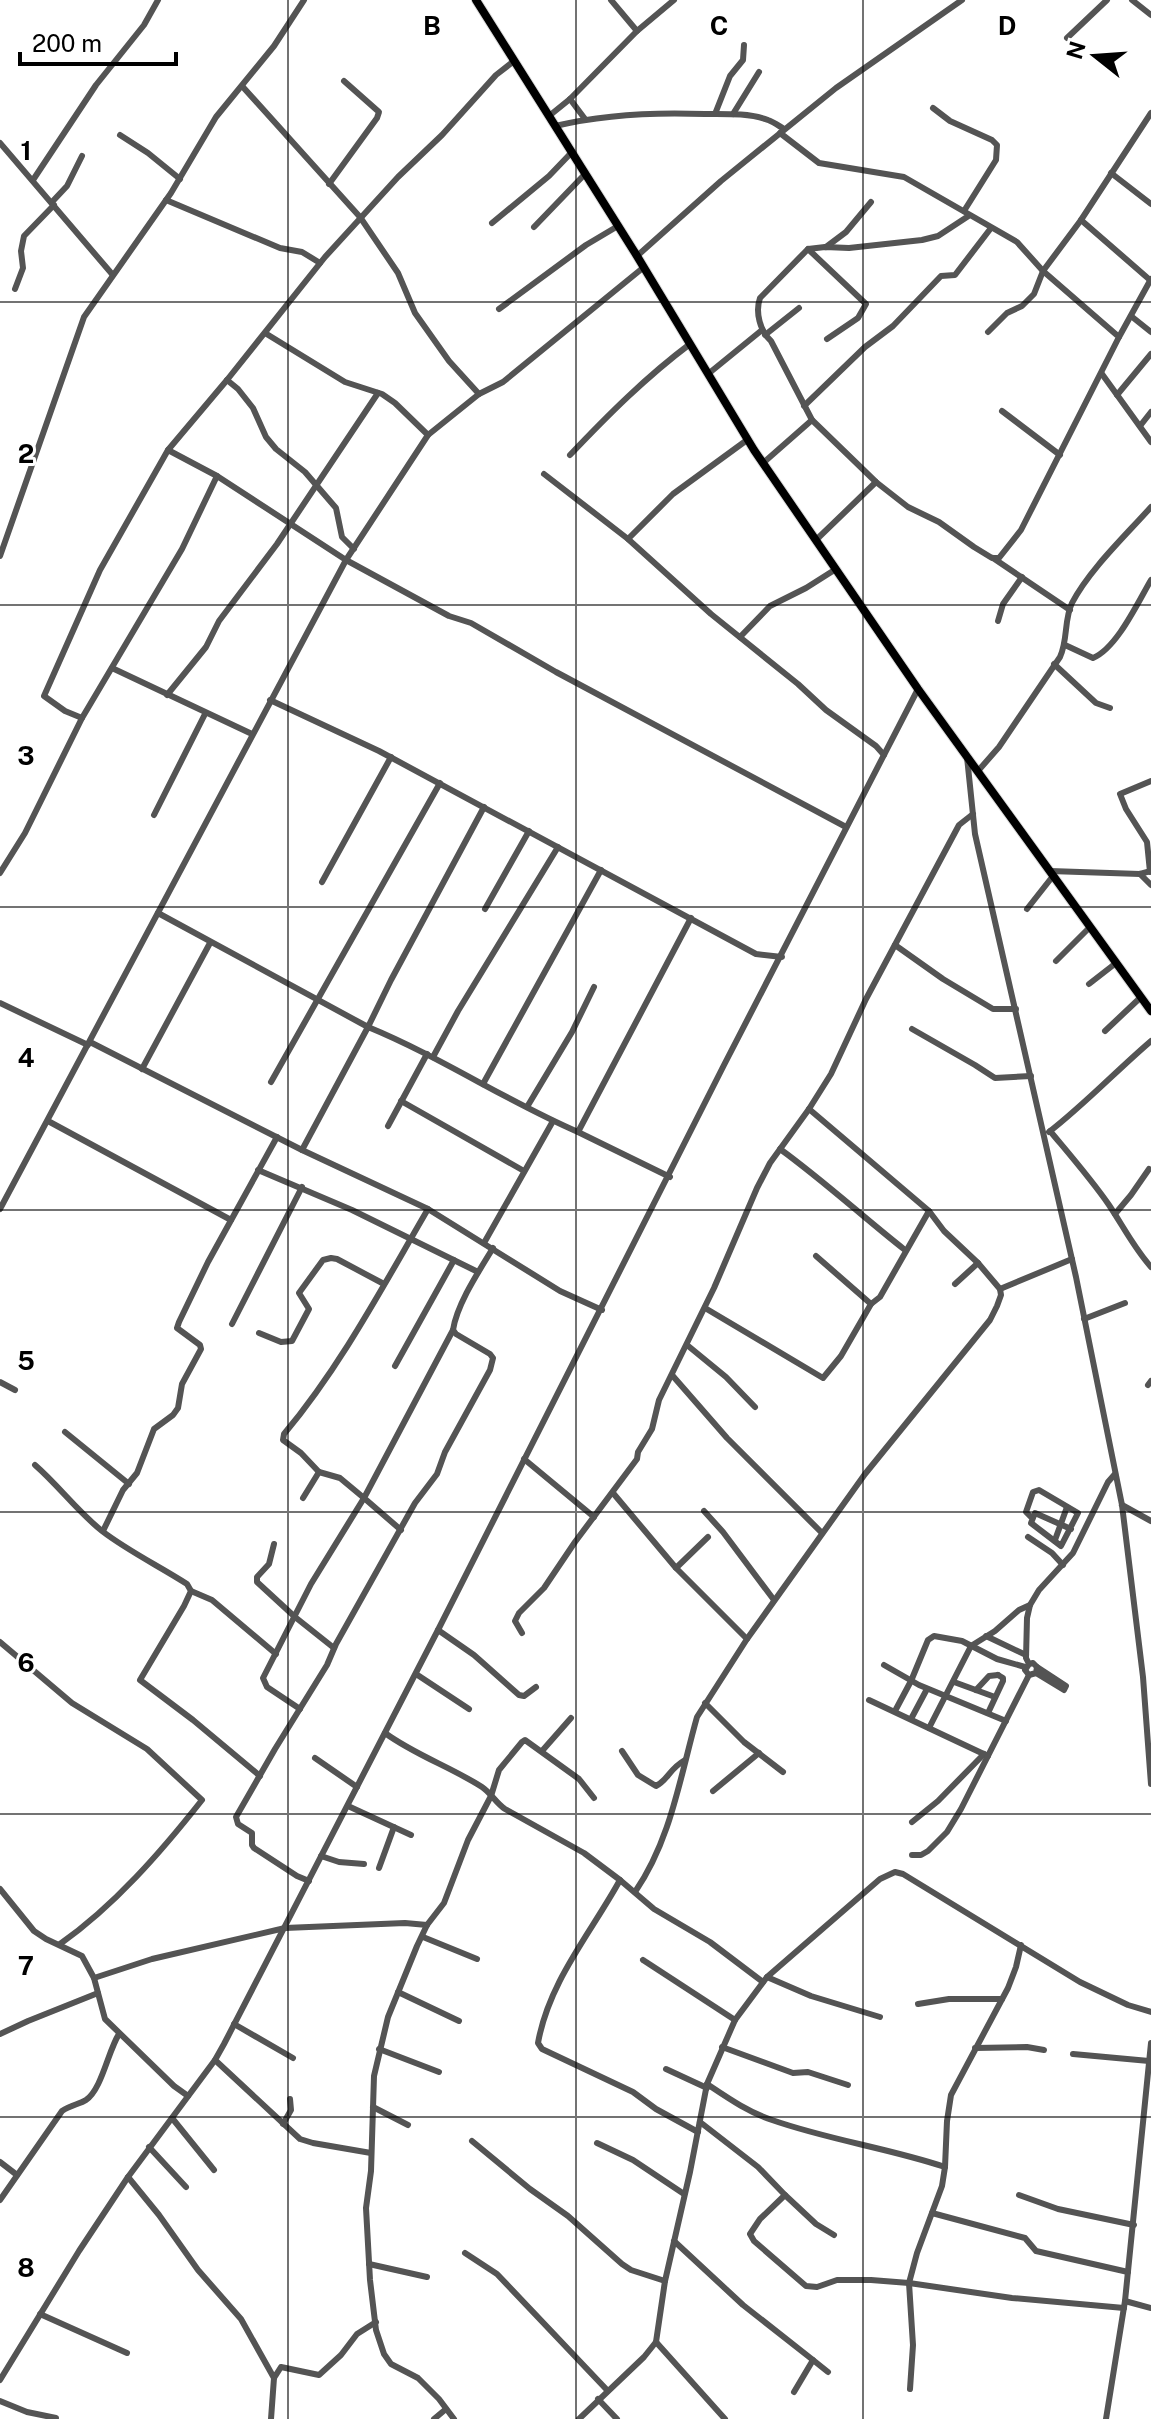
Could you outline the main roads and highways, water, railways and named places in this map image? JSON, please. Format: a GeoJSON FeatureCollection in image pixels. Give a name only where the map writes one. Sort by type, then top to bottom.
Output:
{"type":"FeatureCollection","features":[{"type":"Feature","properties":{"kind":"main road"},"geometry":{"type":"LineString","coordinates":[[476,0],[644,267],[747,440],[918,689],[1151,1011]]}}]}
